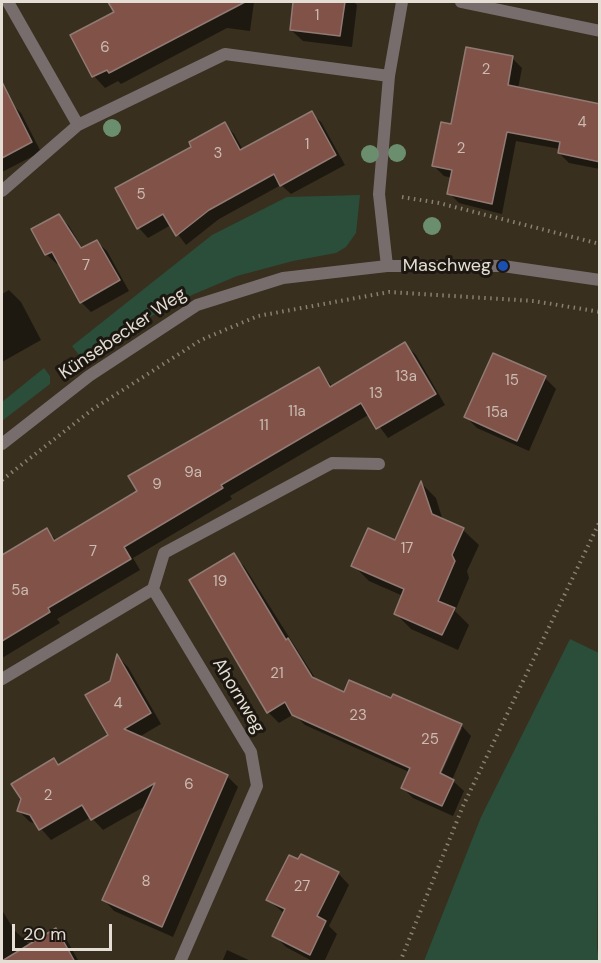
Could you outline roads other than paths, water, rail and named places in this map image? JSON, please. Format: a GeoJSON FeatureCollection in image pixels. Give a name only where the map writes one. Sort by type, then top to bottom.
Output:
{"type":"FeatureCollection","features":[{"type":"Feature","properties":{"kind":"street"},"geometry":{"type":"LineString","coordinates":[[8,2],[78,125]]}},
{"type":"Feature","properties":{"kind":"street"},"geometry":{"type":"LineString","coordinates":[[387,266],[379,194],[389,76],[402,2]]}},
{"type":"Feature","properties":{"kind":"street"},"geometry":{"type":"LineString","coordinates":[[461,2],[600,31]]}},
{"type":"Feature","properties":{"kind":"street"},"geometry":{"type":"LineString","coordinates":[[2,191],[78,125],[225,54],[389,76]]}},
{"type":"Feature","properties":{"kind":"street","name":"Künsebecker Weg"},"geometry":{"type":"LineString","coordinates":[[2,444],[89,376],[196,305],[283,278],[387,266],[504,266],[600,280]]}},
{"type":"Feature","properties":{"kind":"street"},"geometry":{"type":"LineString","coordinates":[[2,680],[153,589],[164,553],[332,463],[378,464]]}},
{"type":"Feature","properties":{"kind":"street","name":"Ahornweg"},"geometry":{"type":"LineString","coordinates":[[153,589],[251,752],[257,786],[180,962]]}},
{"type":"Feature","properties":{"kind":"place","name":"Maschweg"},"geometry":{"type":"Point","coordinates":[503,266]}}]}
